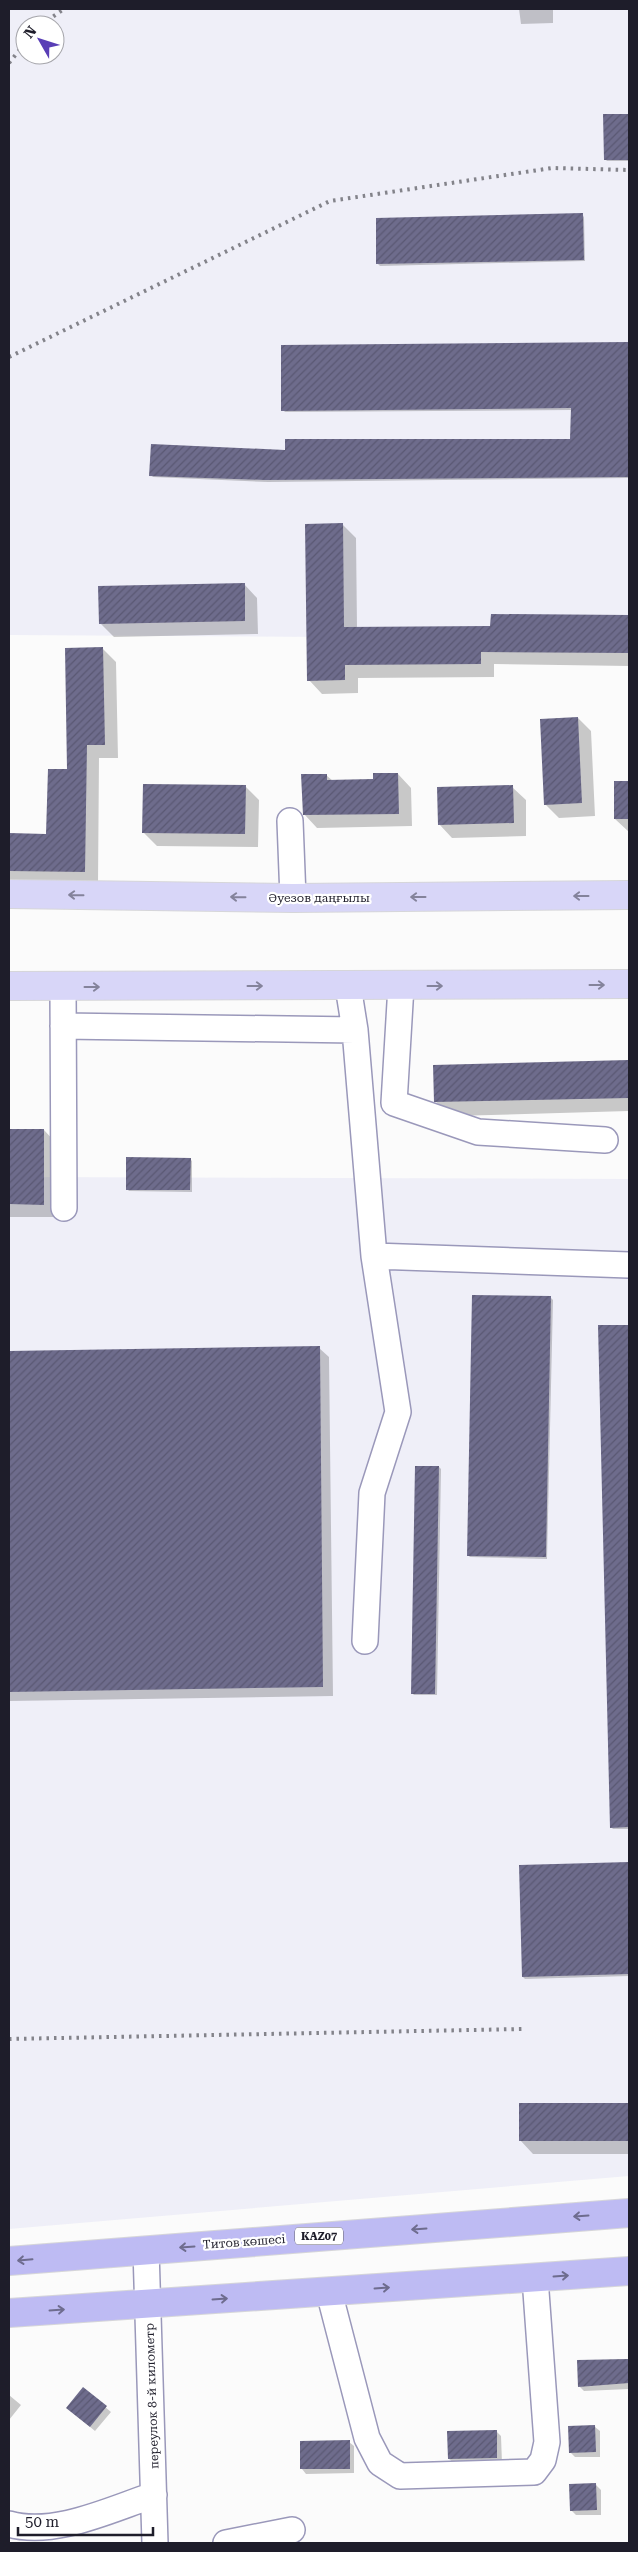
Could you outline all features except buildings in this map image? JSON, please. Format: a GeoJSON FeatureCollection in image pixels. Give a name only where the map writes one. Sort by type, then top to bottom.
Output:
{"type":"FeatureCollection","features":[{"type":"Feature","properties":{"kind":"highway","name":"Титов көшесі"},"geometry":{"type":"LineString","coordinates":[[9,2261],[629,2213]]}},
{"type":"Feature","properties":{"kind":"highway"},"geometry":{"type":"LineString","coordinates":[[9,2313],[629,2271]]}},
{"type":"Feature","properties":{"kind":"main road","name":"Әуезов даңғылы"},"geometry":{"type":"LineString","coordinates":[[9,894],[293,898],[629,895]]}},
{"type":"Feature","properties":{"kind":"main road"},"geometry":{"type":"LineString","coordinates":[[9,986],[629,984]]}},
{"type":"Feature","properties":{"kind":"street"},"geometry":{"type":"LineString","coordinates":[[290,821],[293,898]]}},
{"type":"Feature","properties":{"kind":"street"},"geometry":{"type":"LineString","coordinates":[[348,986],[355,1030],[374,1256],[398,1412],[372,1493],[364,1641]]}},
{"type":"Feature","properties":{"kind":"street"},"geometry":{"type":"LineString","coordinates":[[401,986],[394,1103],[478,1132],[605,1140]]}},
{"type":"Feature","properties":{"kind":"street"},"geometry":{"type":"LineString","coordinates":[[63,987],[64,1208]]}},
{"type":"Feature","properties":{"kind":"street"},"geometry":{"type":"LineString","coordinates":[[63,1026],[355,1030]]}},
{"type":"Feature","properties":{"kind":"street"},"geometry":{"type":"LineString","coordinates":[[374,1256],[629,1265]]}},
{"type":"Feature","properties":{"kind":"street","name":"переулок 8-й километр"},"geometry":{"type":"LineString","coordinates":[[146,2250],[155,2543]]}},
{"type":"Feature","properties":{"kind":"street"},"geometry":{"type":"LineString","coordinates":[[329,2292],[367,2438],[380,2463],[400,2476],[534,2472],[543,2460],[547,2442],[535,2278]]}},
{"type":"Feature","properties":{"kind":"street"},"geometry":{"type":"LineString","coordinates":[[9,2524],[18,2527],[47,2526],[70,2522],[154,2495]]}},
{"type":"Feature","properties":{"kind":"street"},"geometry":{"type":"LineString","coordinates":[[226,2543],[292,2530]]}},
{"type":"Feature","properties":{"kind":"shaded area"},"geometry":{"type":"Polygon","coordinates":[[[9,9],[629,9],[629,639],[9,635],[9,9]]]}},
{"type":"Feature","properties":{"kind":"shaded area"},"geometry":{"type":"Polygon","coordinates":[[[9,1177],[629,1179],[629,2176],[9,2229],[9,1177]]]}},
{"type":"Feature","properties":{"kind":"railway"},"geometry":{"type":"LineString","coordinates":[[55,15],[64,9]]}},
{"type":"Feature","properties":{"kind":"railway"},"geometry":{"type":"LineString","coordinates":[[9,63],[15,56]]}},
{"type":"Feature","properties":{"kind":"railway"},"geometry":{"type":"LineString","coordinates":[[9,357],[330,201],[552,168],[629,170]]}},
{"type":"Feature","properties":{"kind":"railway"},"geometry":{"type":"LineString","coordinates":[[9,2039],[522,2029]]}}]}
